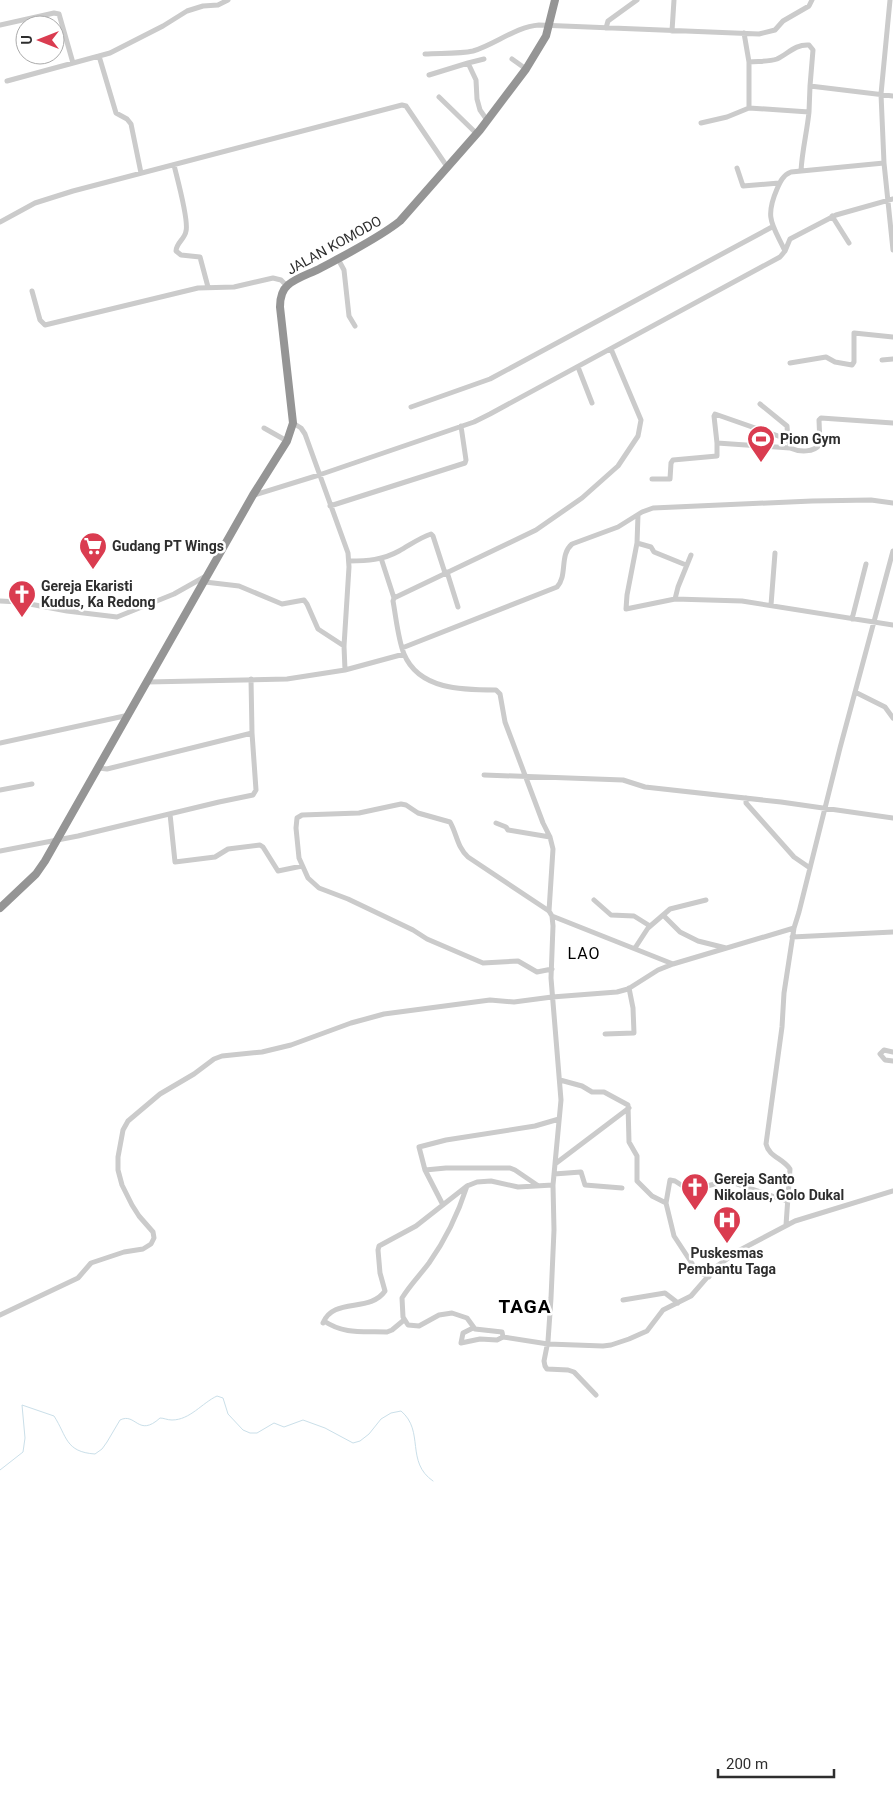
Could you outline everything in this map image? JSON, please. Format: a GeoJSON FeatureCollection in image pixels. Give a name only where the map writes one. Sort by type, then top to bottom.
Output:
{"type":"FeatureCollection","features":[{"type":"Feature","properties":{"kind":"highway","name":"JALAN KOMODO"},"geometry":{"type":"LineString","coordinates":[[0,908],[36,874],[45,862],[253,495],[287,441],[292,423],[280,300],[287,286],[394,226],[477,134],[526,69],[549,27],[555,0]]}},
{"type":"Feature","properties":{"kind":"street"},"geometry":{"type":"LineString","coordinates":[[7,81],[110,52],[163,26],[187,11],[204,6],[218,5],[228,0]]}},
{"type":"Feature","properties":{"kind":"street"},"geometry":{"type":"LineString","coordinates":[[606,28],[608,21],[637,0]]}},
{"type":"Feature","properties":{"kind":"street"},"geometry":{"type":"LineString","coordinates":[[672,31],[674,0]]}},
{"type":"Feature","properties":{"kind":"street"},"geometry":{"type":"LineString","coordinates":[[425,54],[474,50],[512,34],[521,28],[539,25],[549,27],[760,34],[775,30],[784,21],[809,6],[812,0]]}},
{"type":"Feature","properties":{"kind":"street"},"geometry":{"type":"LineString","coordinates":[[890,0],[881,94],[884,163],[891,200],[893,250]]}},
{"type":"Feature","properties":{"kind":"street"},"geometry":{"type":"LineString","coordinates":[[0,25],[54,12],[60,14],[73,63]]}},
{"type":"Feature","properties":{"kind":"street"},"geometry":{"type":"LineString","coordinates":[[744,33],[749,62],[749,108]]}},
{"type":"Feature","properties":{"kind":"street"},"geometry":{"type":"LineString","coordinates":[[749,62],[773,60],[795,47],[805,44],[810,45],[813,50],[809,112],[807,132],[802,149],[801,171]]}},
{"type":"Feature","properties":{"kind":"street"},"geometry":{"type":"LineString","coordinates":[[99,56],[116,113],[127,119],[130,124],[141,173]]}},
{"type":"Feature","properties":{"kind":"street"},"geometry":{"type":"LineString","coordinates":[[429,75],[484,59]]}},
{"type":"Feature","properties":{"kind":"street"},"geometry":{"type":"LineString","coordinates":[[512,59],[526,69]]}},
{"type":"Feature","properties":{"kind":"street"},"geometry":{"type":"LineString","coordinates":[[468,63],[476,80],[477,99],[480,110],[487,120]]}},
{"type":"Feature","properties":{"kind":"street"},"geometry":{"type":"LineString","coordinates":[[810,86],[893,96]]}},
{"type":"Feature","properties":{"kind":"street"},"geometry":{"type":"LineString","coordinates":[[438,97],[477,134]]}},
{"type":"Feature","properties":{"kind":"street"},"geometry":{"type":"LineString","coordinates":[[0,222],[35,203],[72,191],[403,105],[448,168]]}},
{"type":"Feature","properties":{"kind":"street"},"geometry":{"type":"LineString","coordinates":[[701,123],[726,117],[749,108],[809,112]]}},
{"type":"Feature","properties":{"kind":"street"},"geometry":{"type":"LineString","coordinates":[[785,251],[772,227],[770,209],[779,183],[788,172],[884,163]]}},
{"type":"Feature","properties":{"kind":"street"},"geometry":{"type":"LineString","coordinates":[[174,165],[187,225],[184,237],[177,246],[176,251],[181,255],[200,257],[208,287]]}},
{"type":"Feature","properties":{"kind":"street"},"geometry":{"type":"LineString","coordinates":[[737,168],[743,186],[779,183]]}},
{"type":"Feature","properties":{"kind":"street"},"geometry":{"type":"LineString","coordinates":[[253,495],[319,475],[462,426],[490,414],[778,260],[785,251],[790,239],[832,216],[891,200]]}},
{"type":"Feature","properties":{"kind":"street"},"geometry":{"type":"LineString","coordinates":[[832,216],[849,243]]}},
{"type":"Feature","properties":{"kind":"street"},"geometry":{"type":"LineString","coordinates":[[411,407],[490,379],[772,227]]}},
{"type":"Feature","properties":{"kind":"street"},"geometry":{"type":"LineString","coordinates":[[338,259],[344,270],[349,316],[355,326]]}},
{"type":"Feature","properties":{"kind":"street"},"geometry":{"type":"LineString","coordinates":[[32,291],[40,320],[45,325],[198,288],[234,287],[274,278],[279,278],[287,286]]}},
{"type":"Feature","properties":{"kind":"street"},"geometry":{"type":"LineString","coordinates":[[790,364],[826,357],[834,362],[852,365],[854,362],[854,333],[893,337]]}},
{"type":"Feature","properties":{"kind":"street"},"geometry":{"type":"LineString","coordinates":[[394,598],[536,530],[582,498],[618,466],[638,436],[641,420],[611,349]]}},
{"type":"Feature","properties":{"kind":"street"},"geometry":{"type":"LineString","coordinates":[[882,360],[893,360]]}},
{"type":"Feature","properties":{"kind":"street"},"geometry":{"type":"LineString","coordinates":[[578,367],[592,403]]}},
{"type":"Feature","properties":{"kind":"street"},"geometry":{"type":"LineString","coordinates":[[760,404],[787,426],[790,448]]}},
{"type":"Feature","properties":{"kind":"street"},"geometry":{"type":"LineString","coordinates":[[652,479],[670,478],[673,460],[717,456],[715,414],[788,440]]}},
{"type":"Feature","properties":{"kind":"street"},"geometry":{"type":"LineString","coordinates":[[717,443],[790,448],[797,451],[811,450],[820,444],[820,418],[893,423]]}},
{"type":"Feature","properties":{"kind":"street"},"geometry":{"type":"LineString","coordinates":[[292,423],[301,428],[305,434],[348,554],[344,646],[345,670]]}},
{"type":"Feature","properties":{"kind":"street"},"geometry":{"type":"LineString","coordinates":[[330,506],[465,463],[462,426]]}},
{"type":"Feature","properties":{"kind":"street"},"geometry":{"type":"LineString","coordinates":[[264,428],[287,441]]}},
{"type":"Feature","properties":{"kind":"street"},"geometry":{"type":"LineString","coordinates":[[402,648],[557,587],[561,582],[567,548],[572,544],[638,518],[653,508],[812,501],[871,500],[893,503]]}},
{"type":"Feature","properties":{"kind":"street"},"geometry":{"type":"LineString","coordinates":[[638,518],[637,543],[630,572],[626,608],[631,609],[675,599],[742,601],[893,625]]}},
{"type":"Feature","properties":{"kind":"street"},"geometry":{"type":"LineString","coordinates":[[349,561],[373,561],[398,552],[431,534],[458,607]]}},
{"type":"Feature","properties":{"kind":"street"},"geometry":{"type":"LineString","coordinates":[[637,543],[651,547],[654,552],[686,565]]}},
{"type":"Feature","properties":{"kind":"street"},"geometry":{"type":"LineString","coordinates":[[786,1225],[790,1169],[770,1153],[766,1144],[792,937],[893,551]]}},
{"type":"Feature","properties":{"kind":"street"},"geometry":{"type":"LineString","coordinates":[[771,605],[775,553]]}},
{"type":"Feature","properties":{"kind":"street"},"geometry":{"type":"LineString","coordinates":[[675,599],[691,555]]}},
{"type":"Feature","properties":{"kind":"street"},"geometry":{"type":"LineString","coordinates":[[381,558],[394,598],[402,648],[404,654],[419,674],[432,683],[456,688],[496,690],[499,692],[505,722],[550,837],[553,849],[551,914],[552,997],[560,1080],[559,1119],[553,1185],[554,1230],[548,1344],[545,1355],[546,1367],[574,1372],[596,1395]]}},
{"type":"Feature","properties":{"kind":"street"},"geometry":{"type":"LineString","coordinates":[[852,619],[866,564]]}},
{"type":"Feature","properties":{"kind":"street"},"geometry":{"type":"LineString","coordinates":[[0,601],[19,602],[67,611],[117,617],[174,594],[209,574]]}},
{"type":"Feature","properties":{"kind":"street"},"geometry":{"type":"LineString","coordinates":[[205,582],[239,586],[282,604],[304,600],[318,629],[344,646]]}},
{"type":"Feature","properties":{"kind":"street"},"geometry":{"type":"LineString","coordinates":[[148,682],[287,679],[345,670],[404,654]]}},
{"type":"Feature","properties":{"kind":"street"},"geometry":{"type":"LineString","coordinates":[[0,851],[78,836],[238,799],[255,793],[252,679]]}},
{"type":"Feature","properties":{"kind":"street"},"geometry":{"type":"LineString","coordinates":[[855,692],[885,707],[893,718]]}},
{"type":"Feature","properties":{"kind":"street"},"geometry":{"type":"LineString","coordinates":[[0,743],[129,715]]}},
{"type":"Feature","properties":{"kind":"street"},"geometry":{"type":"LineString","coordinates":[[98,768],[107,769],[252,733]]}},
{"type":"Feature","properties":{"kind":"street"},"geometry":{"type":"LineString","coordinates":[[484,775],[623,780],[645,787],[746,798],[893,818]]}},
{"type":"Feature","properties":{"kind":"street"},"geometry":{"type":"LineString","coordinates":[[0,790],[32,784]]}},
{"type":"Feature","properties":{"kind":"street"},"geometry":{"type":"LineString","coordinates":[[746,798],[746,803],[794,857],[810,868]]}},
{"type":"Feature","properties":{"kind":"street"},"geometry":{"type":"LineString","coordinates":[[552,969],[536,972],[518,961],[482,963],[427,939],[413,930],[348,899],[319,888],[298,867],[297,818],[300,815],[359,813],[391,805],[404,804],[418,813],[450,822],[456,833],[459,847],[468,857],[551,914],[674,964]]}},
{"type":"Feature","properties":{"kind":"street"},"geometry":{"type":"LineString","coordinates":[[170,814],[175,862],[215,857],[228,849],[260,845],[277,870],[298,867]]}},
{"type":"Feature","properties":{"kind":"street"},"geometry":{"type":"LineString","coordinates":[[496,824],[508,830],[550,837]]}},
{"type":"Feature","properties":{"kind":"street"},"geometry":{"type":"LineString","coordinates":[[594,900],[610,914],[634,916],[650,926]]}},
{"type":"Feature","properties":{"kind":"street"},"geometry":{"type":"LineString","coordinates":[[635,948],[650,926],[663,915],[676,907],[706,900]]}},
{"type":"Feature","properties":{"kind":"street"},"geometry":{"type":"LineString","coordinates":[[663,915],[680,932],[695,940],[726,948]]}},
{"type":"Feature","properties":{"kind":"street"},"geometry":{"type":"LineString","coordinates":[[0,1315],[78,1278],[91,1263],[124,1252],[143,1249],[151,1244],[154,1238],[153,1232],[132,1205],[122,1185],[118,1170],[118,1156],[123,1130],[128,1121],[160,1094],[194,1074],[214,1059],[222,1056],[262,1052],[291,1046],[346,1024],[384,1014],[490,1000],[514,1002],[617,992],[629,988],[658,970],[674,964],[794,928]]}},
{"type":"Feature","properties":{"kind":"street"},"geometry":{"type":"LineString","coordinates":[[792,937],[893,932]]}},
{"type":"Feature","properties":{"kind":"street"},"geometry":{"type":"LineString","coordinates":[[605,1034],[634,1033],[633,1008],[629,988]]}},
{"type":"Feature","properties":{"kind":"street"},"geometry":{"type":"LineString","coordinates":[[893,1052],[884,1050],[880,1054],[885,1060],[893,1061]]}},
{"type":"Feature","properties":{"kind":"street"},"geometry":{"type":"LineString","coordinates":[[560,1080],[582,1086],[592,1092],[604,1092],[626,1103],[629,1108],[630,1144],[637,1156],[637,1181],[652,1196],[666,1203]]}},
{"type":"Feature","properties":{"kind":"street"},"geometry":{"type":"LineString","coordinates":[[555,1164],[629,1108]]}},
{"type":"Feature","properties":{"kind":"street"},"geometry":{"type":"LineString","coordinates":[[443,1205],[425,1170],[418,1148],[420,1146],[453,1138],[535,1126],[559,1119]]}},
{"type":"Feature","properties":{"kind":"street"},"geometry":{"type":"LineString","coordinates":[[425,1170],[446,1168],[510,1168],[537,1185]]}},
{"type":"Feature","properties":{"kind":"street"},"geometry":{"type":"LineString","coordinates":[[554,1174],[581,1172],[585,1185],[622,1188]]}},
{"type":"Feature","properties":{"kind":"street"},"geometry":{"type":"LineString","coordinates":[[404,1320],[387,1332],[348,1332],[323,1322],[333,1311],[362,1303],[368,1304],[378,1299],[385,1291],[380,1273],[378,1248],[416,1226],[467,1186],[491,1180],[518,1187],[553,1185]]}},
{"type":"Feature","properties":{"kind":"street"},"geometry":{"type":"LineString","coordinates":[[709,1277],[697,1271],[675,1239],[666,1203],[669,1183],[672,1180],[689,1190],[730,1181],[787,1201]]}},
{"type":"Feature","properties":{"kind":"street"},"geometry":{"type":"LineString","coordinates":[[467,1186],[452,1227],[429,1264],[402,1298],[404,1320],[408,1325],[417,1326],[439,1314],[452,1313],[467,1318],[476,1330],[502,1332],[503,1337]]}},
{"type":"Feature","properties":{"kind":"street"},"geometry":{"type":"LineString","coordinates":[[474,1328],[463,1333],[461,1343],[480,1339],[497,1340],[503,1337],[548,1344],[603,1346],[620,1343],[647,1331],[663,1310],[696,1291],[717,1266],[735,1253],[786,1225],[893,1191]]}},
{"type":"Feature","properties":{"kind":"street"},"geometry":{"type":"LineString","coordinates":[[623,1300],[665,1293],[678,1303]]}},
{"type":"Feature","properties":{"kind":"waterway"},"geometry":{"type":"LineString","coordinates":[[0,1470],[23,1452],[25,1438],[22,1405],[54,1416],[72,1446],[85,1453],[95,1454],[102,1449],[120,1420],[130,1419],[147,1426],[160,1418],[178,1419],[185,1417],[217,1396],[223,1398],[228,1414],[243,1430],[250,1433],[257,1433],[274,1423],[284,1427],[303,1420],[325,1428],[353,1443],[360,1441],[369,1434],[381,1419],[391,1413],[401,1411],[408,1419],[412,1428],[420,1465],[433,1481]]}},
{"type":"Feature","properties":{"kind":"place","name":"Pion Gym"},"geometry":{"type":"Point","coordinates":[761,463]}},
{"type":"Feature","properties":{"kind":"place","name":"Gudang PT Wings"},"geometry":{"type":"Point","coordinates":[93,570]}},
{"type":"Feature","properties":{"kind":"place","name":"Gereja Ekaristi Kudus, Ka Redong"},"geometry":{"type":"Point","coordinates":[22,618]}},
{"type":"Feature","properties":{"kind":"place","name":"Gereja Santo Nikolaus, Golo Dukal"},"geometry":{"type":"Point","coordinates":[695,1211]}},
{"type":"Feature","properties":{"kind":"place","name":"Puskesmas Pembantu Taga"},"geometry":{"type":"Point","coordinates":[727,1244]}},
{"type":"Feature","properties":{"kind":"district","name":"LAO"},"geometry":{"type":"Point","coordinates":[584,953]}},
{"type":"Feature","properties":{"kind":"district","name":"TAGA"},"geometry":{"type":"Point","coordinates":[525,1306]}}]}
